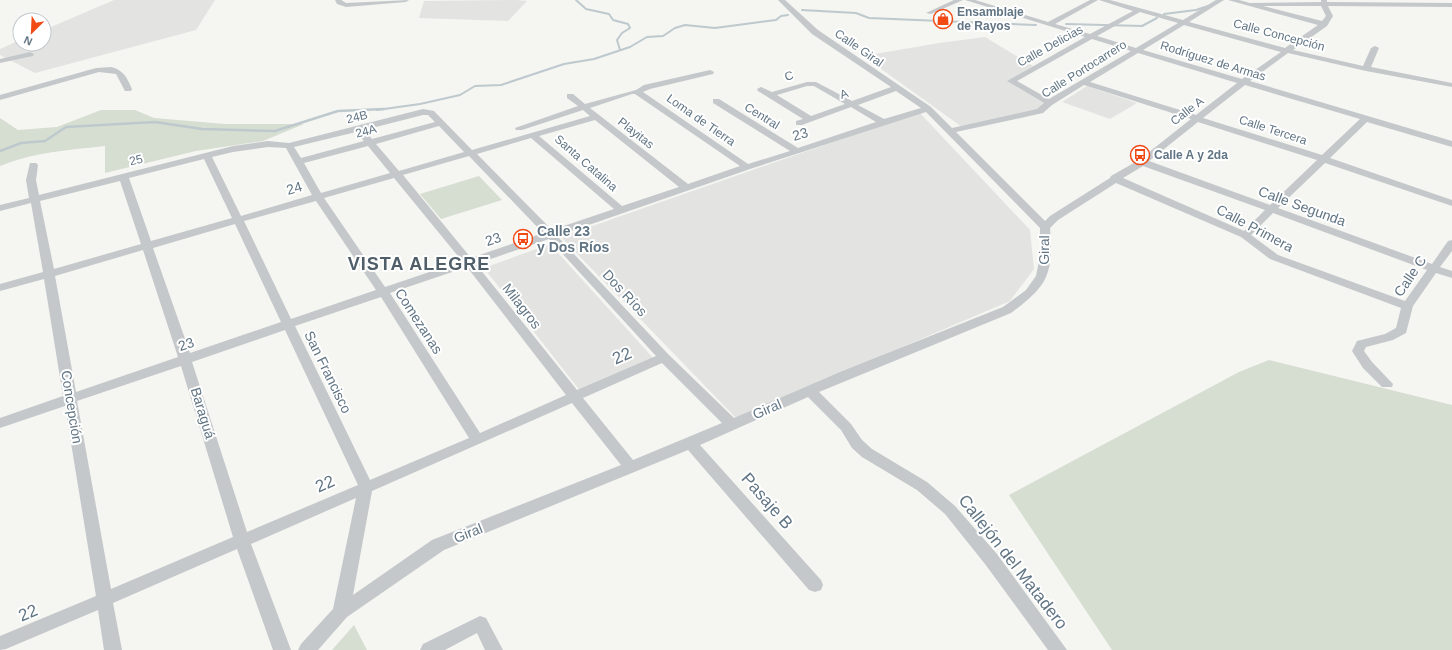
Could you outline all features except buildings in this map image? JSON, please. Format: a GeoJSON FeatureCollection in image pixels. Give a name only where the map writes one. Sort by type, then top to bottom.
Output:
{"type":"FeatureCollection","features":[{"type":"Feature","properties":{"kind":"street"},"geometry":{"type":"LineString","coordinates":[[338,0],[339,3],[346,5],[406,0]]}},
{"type":"Feature","properties":{"kind":"street","name":"Calle Giral"},"geometry":{"type":"LineString","coordinates":[[781,0],[815,32],[928,109]]}},
{"type":"Feature","properties":{"kind":"street"},"geometry":{"type":"LineString","coordinates":[[929,13],[960,0]]}},
{"type":"Feature","properties":{"kind":"street","name":"Rodríguez de Armas"},"geometry":{"type":"LineString","coordinates":[[968,0],[1242,83],[1452,144]]}},
{"type":"Feature","properties":{"kind":"street"},"geometry":{"type":"LineString","coordinates":[[1049,24],[1095,0]]}},
{"type":"Feature","properties":{"kind":"street","name":"Calle Concepción"},"geometry":{"type":"LineString","coordinates":[[1102,0],[1287,51],[1366,69],[1452,85]]}},
{"type":"Feature","properties":{"kind":"street","name":"Calle Portocarrero"},"geometry":{"type":"LineString","coordinates":[[949,131],[1036,113],[1045,108],[1049,103],[1085,83],[1221,0]]}},
{"type":"Feature","properties":{"kind":"street"},"geometry":{"type":"LineString","coordinates":[[1231,0],[1253,4],[1324,24],[1330,16],[1324,3]]}},
{"type":"Feature","properties":{"kind":"street"},"geometry":{"type":"LineString","coordinates":[[1253,4],[1280,2],[1447,4]]}},
{"type":"Feature","properties":{"kind":"street","name":"Calle Delicias"},"geometry":{"type":"LineString","coordinates":[[1049,103],[1011,81],[1139,10]]}},
{"type":"Feature","properties":{"kind":"street","name":"Calle A"},"geometry":{"type":"LineString","coordinates":[[1045,228],[1054,218],[1114,178],[1142,162],[1242,83],[1324,24]]}},
{"type":"Feature","properties":{"kind":"street"},"geometry":{"type":"LineString","coordinates":[[1366,69],[1375,48]]}},
{"type":"Feature","properties":{"kind":"street"},"geometry":{"type":"LineString","coordinates":[[0,61],[30,54]]}},
{"type":"Feature","properties":{"kind":"street"},"geometry":{"type":"LineString","coordinates":[[0,98],[99,70],[113,69],[121,73],[128,89]]}},
{"type":"Feature","properties":{"kind":"street"},"geometry":{"type":"LineString","coordinates":[[519,128],[586,107],[639,93],[647,87],[710,72]]}},
{"type":"Feature","properties":{"kind":"street","name":"Calle Tercera"},"geometry":{"type":"LineString","coordinates":[[1085,83],[1324,159],[1452,203]]}},
{"type":"Feature","properties":{"kind":"street","name":"C"},"geometry":{"type":"LineString","coordinates":[[770,95],[807,84],[816,84],[852,104]]}},
{"type":"Feature","properties":{"kind":"street","name":"A"},"geometry":{"type":"LineString","coordinates":[[799,123],[897,88]]}},
{"type":"Feature","properties":{"kind":"street"},"geometry":{"type":"LineString","coordinates":[[761,89],[810,119]]}},
{"type":"Feature","properties":{"kind":"street","name":"Loma de Tierra"},"geometry":{"type":"LineString","coordinates":[[639,93],[747,167]]}},
{"type":"Feature","properties":{"kind":"street","name":"Playitas"},"geometry":{"type":"LineString","coordinates":[[570,96],[586,107],[596,117],[687,188]]}},
{"type":"Feature","properties":{"kind":"street","name":"Central"},"geometry":{"type":"LineString","coordinates":[[716,101],[796,151]]}},
{"type":"Feature","properties":{"kind":"street"},"geometry":{"type":"LineString","coordinates":[[852,104],[883,122]]}},
{"type":"Feature","properties":{"kind":"street","name":"23"},"geometry":{"type":"LineString","coordinates":[[0,424],[747,167],[832,141],[883,122],[928,109]]}},
{"type":"Feature","properties":{"kind":"street","name":"Giral"},"geometry":{"type":"LineString","coordinates":[[307,650],[341,612],[438,545],[690,443],[810,390],[1007,310],[1023,299],[1039,283],[1046,266],[1045,228],[928,109]]}},
{"type":"Feature","properties":{"kind":"street","name":"24B"},"geometry":{"type":"LineString","coordinates":[[284,145],[359,129],[423,112],[431,113]]}},
{"type":"Feature","properties":{"kind":"street","name":"Dos Ríos"},"geometry":{"type":"LineString","coordinates":[[431,113],[551,235],[664,357],[731,424]]}},
{"type":"Feature","properties":{"kind":"street","name":"24"},"geometry":{"type":"LineString","coordinates":[[0,288],[317,195],[534,136],[596,117]]}},
{"type":"Feature","properties":{"kind":"street"},"geometry":{"type":"LineString","coordinates":[[1245,235],[1366,118]]}},
{"type":"Feature","properties":{"kind":"street","name":"24A"},"geometry":{"type":"LineString","coordinates":[[298,162],[440,123]]}},
{"type":"Feature","properties":{"kind":"street","name":"Milagros"},"geometry":{"type":"LineString","coordinates":[[359,129],[470,263],[574,398],[630,466]]}},
{"type":"Feature","properties":{"kind":"street","name":"Santa Catalina"},"geometry":{"type":"LineString","coordinates":[[534,136],[622,211]]}},
{"type":"Feature","properties":{"kind":"street","name":"25"},"geometry":{"type":"LineString","coordinates":[[0,208],[207,156],[265,144],[284,145]]}},
{"type":"Feature","properties":{"kind":"street","name":"Comezanas"},"geometry":{"type":"LineString","coordinates":[[284,145],[298,162],[317,195],[384,293],[477,440]]}},
{"type":"Feature","properties":{"kind":"street","name":"San Francisco"},"geometry":{"type":"LineString","coordinates":[[207,156],[366,486]]}},
{"type":"Feature","properties":{"kind":"street","name":"Calle Segunda"},"geometry":{"type":"LineString","coordinates":[[1142,162],[1452,275]]}},
{"type":"Feature","properties":{"kind":"street","name":"Concepción"},"geometry":{"type":"LineString","coordinates":[[33,165],[31,180],[36,198],[71,399],[103,601],[113,650]]}},
{"type":"Feature","properties":{"kind":"street","name":"Baraguá"},"geometry":{"type":"LineString","coordinates":[[123,176],[186,360],[242,540],[282,650]]}},
{"type":"Feature","properties":{"kind":"street","name":"Calle Primera"},"geometry":{"type":"LineString","coordinates":[[1114,178],[1245,235],[1274,257],[1407,306]]}},
{"type":"Feature","properties":{"kind":"street","name":"Calle C"},"geometry":{"type":"LineString","coordinates":[[1387,384],[1368,368],[1358,351],[1361,344],[1389,337],[1402,330],[1407,306],[1432,268],[1452,243]]}},
{"type":"Feature","properties":{"kind":"street","name":"22"},"geometry":{"type":"LineString","coordinates":[[0,644],[103,601],[366,486],[477,440],[664,357]]}},
{"type":"Feature","properties":{"kind":"street","name":"Callejón del Matadero"},"geometry":{"type":"LineString","coordinates":[[810,390],[846,428],[857,444],[867,453],[922,486],[950,510],[991,559],[1058,650]]}},
{"type":"Feature","properties":{"kind":"street","name":"Pasaje B"},"geometry":{"type":"LineString","coordinates":[[690,443],[815,585]]}},
{"type":"Feature","properties":{"kind":"street"},"geometry":{"type":"LineString","coordinates":[[341,612],[366,486]]}},
{"type":"Feature","properties":{"kind":"street"},"geometry":{"type":"LineString","coordinates":[[429,650],[480,623],[494,650]]}},
{"type":"Feature","properties":{"kind":"shaded area"},"geometry":{"type":"Polygon","coordinates":[[[114,0],[215,0],[196,30],[35,73],[0,55],[0,49],[12,44],[12,52],[52,52],[52,27],[114,0]]]}},
{"type":"Feature","properties":{"kind":"shaded area"},"geometry":{"type":"Polygon","coordinates":[[[424,1],[527,1],[508,21],[419,18],[424,1]]]}},
{"type":"Feature","properties":{"kind":"shaded area"},"geometry":{"type":"Polygon","coordinates":[[[985,37],[1033,66],[1008,81],[1045,104],[1039,110],[962,127],[863,56],[939,43],[985,37]]]}},
{"type":"Feature","properties":{"kind":"shaded area"},"geometry":{"type":"Polygon","coordinates":[[[1087,86],[1137,103],[1110,119],[1062,102],[1087,86]]]}},
{"type":"Feature","properties":{"kind":"shaded area"},"geometry":{"type":"Polygon","coordinates":[[[101,110],[135,110],[154,118],[225,124],[304,124],[263,141],[196,151],[105,173],[105,146],[65,150],[13,161],[0,166],[0,118],[18,130],[57,127],[101,110]]]}},
{"type":"Feature","properties":{"kind":"shaded area"},"geometry":{"type":"Polygon","coordinates":[[[919,112],[1030,230],[1034,269],[1010,301],[736,418],[561,237],[919,112]]]}},
{"type":"Feature","properties":{"kind":"shaded area"},"geometry":{"type":"Polygon","coordinates":[[[479,176],[502,200],[441,219],[420,194],[479,176]]]}},
{"type":"Feature","properties":{"kind":"shaded area"},"geometry":{"type":"Polygon","coordinates":[[[550,244],[655,360],[581,392],[484,268],[550,244]]]}},
{"type":"Feature","properties":{"kind":"shaded area"},"geometry":{"type":"Polygon","coordinates":[[[1269,360],[1452,405],[1452,650],[1112,650],[1009,495],[1239,372],[1269,360]]]}},
{"type":"Feature","properties":{"kind":"shaded area"},"geometry":{"type":"Polygon","coordinates":[[[354,625],[367,650],[332,650],[354,625]]]}},
{"type":"Feature","properties":{"kind":"waterway"},"geometry":{"type":"LineString","coordinates":[[576,0],[586,9],[609,14],[613,20],[628,24],[630,28],[622,33],[617,40],[620,50]]}},
{"type":"Feature","properties":{"kind":"waterway"},"geometry":{"type":"LineString","coordinates":[[1164,14],[1196,10],[1208,6]]}},
{"type":"Feature","properties":{"kind":"waterway"},"geometry":{"type":"LineString","coordinates":[[802,10],[856,13],[869,18],[1036,25]]}},
{"type":"Feature","properties":{"kind":"waterway"},"geometry":{"type":"LineString","coordinates":[[377,110],[420,104],[460,95],[475,86],[501,85],[564,64],[594,59],[630,47],[647,37],[663,36],[675,28],[685,25],[715,28],[776,20],[781,16],[788,15]]}},
{"type":"Feature","properties":{"kind":"waterway"},"geometry":{"type":"LineString","coordinates":[[1066,24],[1142,26],[1157,18]]}},
{"type":"Feature","properties":{"kind":"waterway"},"geometry":{"type":"LineString","coordinates":[[0,151],[21,143],[45,141],[66,127],[155,122],[202,129],[275,131],[338,111],[384,109]]}},
{"type":"Feature","properties":{"kind":"place","name":"Ensamblaje de Rayos"},"geometry":{"type":"Point","coordinates":[943,19]}},
{"type":"Feature","properties":{"kind":"place","name":"Calle A y 2da"},"geometry":{"type":"Point","coordinates":[1140,155]}},
{"type":"Feature","properties":{"kind":"place","name":"Calle 23 y Dos Ríos"},"geometry":{"type":"Point","coordinates":[523,239]}},
{"type":"Feature","properties":{"kind":"district","name":"VISTA ALEGRE"},"geometry":{"type":"Point","coordinates":[419,264]}}]}
